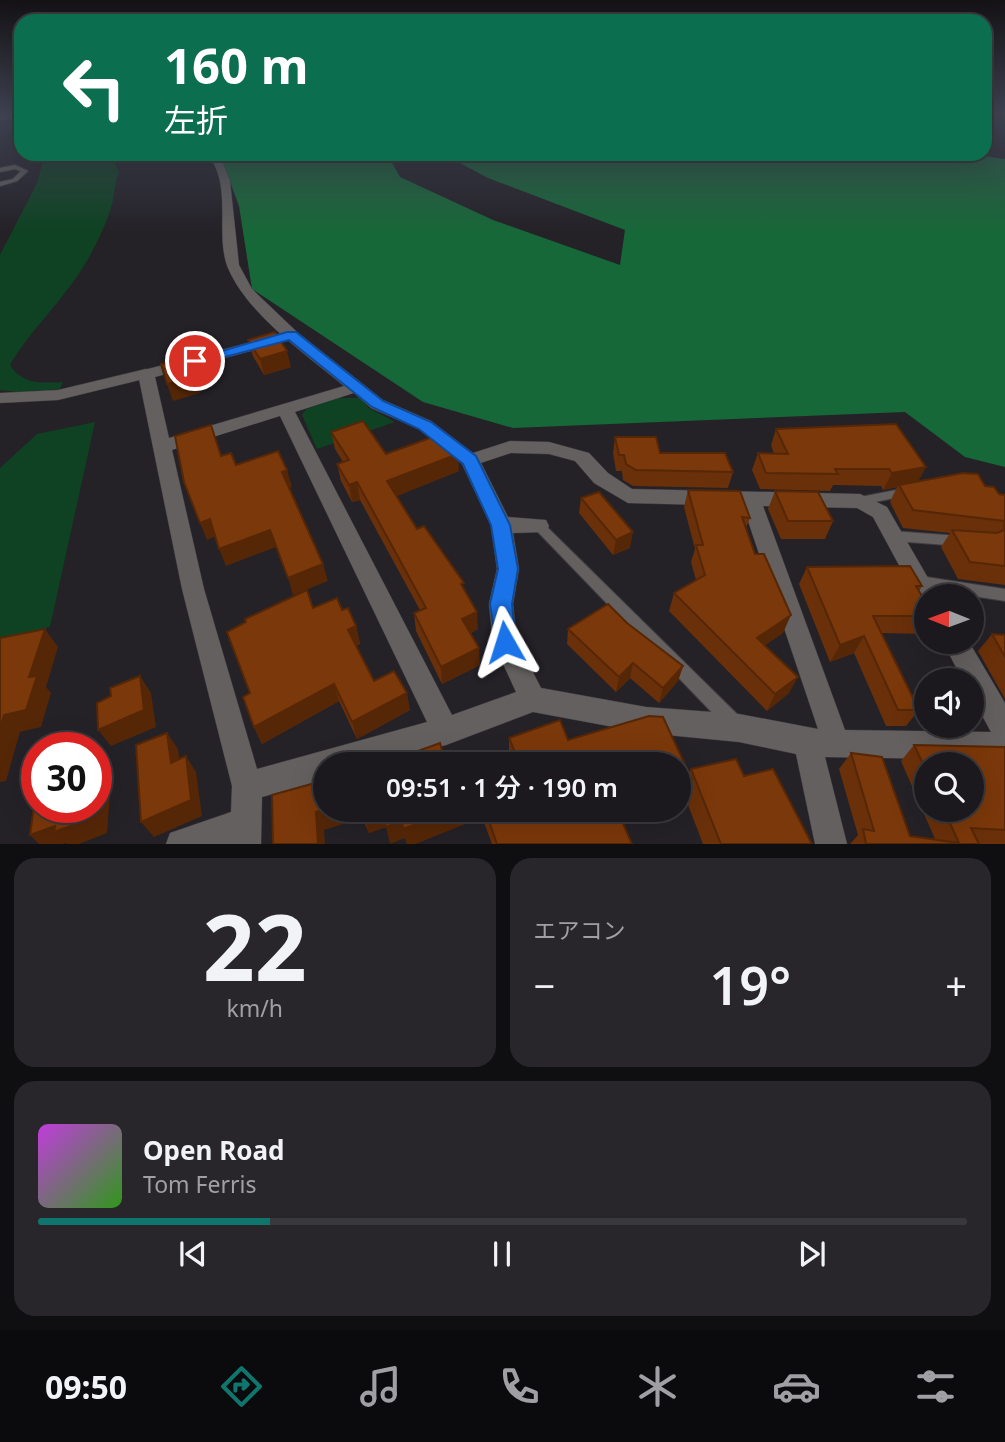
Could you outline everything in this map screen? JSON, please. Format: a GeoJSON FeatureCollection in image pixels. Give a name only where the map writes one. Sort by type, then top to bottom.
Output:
{"type":"FeatureCollection","features":[{"type":"Feature","properties":{"kind":"street"},"geometry":{"type":"LineString","coordinates":[[218,161],[225,181],[233,265],[247,291],[292,335],[377,404],[425,425],[470,460],[500,525],[508,569],[501,604],[505,642],[533,699]]}},
{"type":"Feature","properties":{"kind":"street"},"geometry":{"type":"LineString","coordinates":[[0,398],[58,395],[292,335]]}},
{"type":"Feature","properties":{"kind":"street"},"geometry":{"type":"LineString","coordinates":[[146,374],[193,589],[247,786],[245,833],[181,844]]}},
{"type":"Feature","properties":{"kind":"street"},"geometry":{"type":"LineString","coordinates":[[161,447],[357,387]]}},
{"type":"Feature","properties":{"kind":"street"},"geometry":{"type":"LineString","coordinates":[[285,410],[446,731]]}},
{"type":"Feature","properties":{"kind":"street"},"geometry":{"type":"LineString","coordinates":[[470,460],[510,447],[549,448],[582,457],[601,478],[628,496],[860,501],[880,512],[921,584]]}},
{"type":"Feature","properties":{"kind":"street"},"geometry":{"type":"LineString","coordinates":[[751,500],[822,742],[831,844]]}},
{"type":"Feature","properties":{"kind":"street"},"geometry":{"type":"LineString","coordinates":[[500,525],[539,526]]}},
{"type":"Feature","properties":{"kind":"street"},"geometry":{"type":"LineString","coordinates":[[962,654],[1005,729]]}},
{"type":"Feature","properties":{"kind":"street"},"geometry":{"type":"LineString","coordinates":[[247,786],[446,731],[533,699],[646,720],[739,728],[822,742],[1005,746]]}},
{"type":"Feature","properties":{"kind":"lane"},"geometry":{"type":"LineString","coordinates":[[0,170],[15,167],[25,171],[15,180],[0,184]]}},
{"type":"Feature","properties":{"kind":"lane"},"geometry":{"type":"LineString","coordinates":[[860,501],[924,489]]}},
{"type":"Feature","properties":{"kind":"lane"},"geometry":{"type":"LineString","coordinates":[[539,526],[739,728]]}},
{"type":"Feature","properties":{"kind":"lane"},"geometry":{"type":"LineString","coordinates":[[893,536],[971,542]]}},
{"type":"Feature","properties":{"kind":"lane"},"geometry":{"type":"LineString","coordinates":[[984,594],[1005,595]]}},
{"type":"Feature","properties":{"kind":"green space"},"geometry":{"type":"Polygon","coordinates":[[[1005,159],[1005,467],[965,457],[905,412],[513,428],[423,402],[252,289],[239,206],[223,161],[391,161],[400,177],[493,220],[620,265],[625,230],[488,178],[456,161],[1005,159]]]}},
{"type":"Feature","properties":{"kind":"green space"},"geometry":{"type":"Polygon","coordinates":[[[43,161],[114,161],[119,173],[112,206],[89,258],[10,365],[15,372],[33,381],[63,382],[60,389],[17,392],[0,390],[0,255],[37,183],[43,161]]]}},
{"type":"Feature","properties":{"kind":"green space"},"geometry":{"type":"Polygon","coordinates":[[[338,398],[360,398],[369,408],[395,422],[317,449],[302,415],[306,409],[338,398]]]}},
{"type":"Feature","properties":{"kind":"green space"},"geometry":{"type":"Polygon","coordinates":[[[95,422],[50,627],[0,638],[0,468],[37,434],[95,422]]]}},
{"type":"Feature","properties":{"kind":"building"},"geometry":{"type":"Polygon","coordinates":[[[275,332],[287,351],[260,359],[248,340],[275,332]]]}},
{"type":"Feature","properties":{"kind":"building"},"geometry":{"type":"Polygon","coordinates":[[[188,357],[194,377],[167,384],[161,364],[188,357]]]}},
{"type":"Feature","properties":{"kind":"building"},"geometry":{"type":"Polygon","coordinates":[[[363,421],[386,454],[441,434],[458,454],[387,481],[417,529],[424,526],[464,583],[461,584],[477,612],[462,619],[479,648],[441,667],[414,613],[426,608],[357,482],[349,485],[337,464],[349,460],[331,432],[363,421]]]}},
{"type":"Feature","properties":{"kind":"building"},"geometry":{"type":"Polygon","coordinates":[[[896,424],[926,467],[892,473],[889,469],[835,469],[838,474],[766,473],[758,453],[788,454],[776,429],[896,424]]]}},
{"type":"Feature","properties":{"kind":"building"},"geometry":{"type":"Polygon","coordinates":[[[211,425],[221,456],[231,453],[236,465],[278,451],[287,470],[282,472],[323,564],[288,578],[270,530],[219,549],[210,519],[200,523],[184,482],[175,436],[211,425]]]}},
{"type":"Feature","properties":{"kind":"building"},"geometry":{"type":"Polygon","coordinates":[[[615,437],[656,437],[660,453],[725,453],[733,472],[636,470],[626,464],[624,455],[619,455],[615,437]]]}},
{"type":"Feature","properties":{"kind":"building"},"geometry":{"type":"Polygon","coordinates":[[[963,473],[978,474],[985,486],[994,487],[999,494],[1005,495],[1005,566],[970,562],[952,530],[997,533],[1004,530],[1004,521],[913,510],[899,485],[963,473]]]}},
{"type":"Feature","properties":{"kind":"building"},"geometry":{"type":"Polygon","coordinates":[[[688,490],[740,491],[750,518],[742,517],[755,554],[764,554],[791,615],[757,638],[798,677],[775,694],[674,593],[705,575],[696,545],[703,545],[688,490]]]}},
{"type":"Feature","properties":{"kind":"building"},"geometry":{"type":"Polygon","coordinates":[[[775,491],[818,492],[833,521],[788,521],[775,491]]]}},
{"type":"Feature","properties":{"kind":"building"},"geometry":{"type":"Polygon","coordinates":[[[599,492],[633,532],[616,540],[581,498],[599,492]]]}},
{"type":"Feature","properties":{"kind":"building"},"geometry":{"type":"Polygon","coordinates":[[[910,566],[921,584],[914,584],[914,616],[873,616],[914,700],[914,710],[898,710],[864,636],[840,645],[807,567],[910,566]]]}},
{"type":"Feature","properties":{"kind":"building"},"geometry":{"type":"Polygon","coordinates":[[[307,590],[313,608],[337,598],[342,610],[348,608],[356,626],[348,630],[374,681],[394,671],[407,693],[352,722],[334,684],[254,727],[243,697],[250,693],[227,632],[246,622],[245,619],[307,590]]]}},
{"type":"Feature","properties":{"kind":"building"},"geometry":{"type":"Polygon","coordinates":[[[608,604],[627,623],[683,666],[663,688],[633,663],[619,677],[568,629],[608,604]]]}},
{"type":"Feature","properties":{"kind":"building"},"geometry":{"type":"Polygon","coordinates":[[[45,629],[29,677],[37,676],[26,710],[4,715],[0,729],[0,638],[45,629]]]}},
{"type":"Feature","properties":{"kind":"building"},"geometry":{"type":"Polygon","coordinates":[[[992,634],[1005,635],[1005,657],[992,634]]]}},
{"type":"Feature","properties":{"kind":"building"},"geometry":{"type":"Polygon","coordinates":[[[140,676],[144,710],[98,730],[97,703],[111,696],[110,688],[140,676]]]}},
{"type":"Feature","properties":{"kind":"building"},"geometry":{"type":"Polygon","coordinates":[[[649,716],[663,717],[679,752],[515,752],[509,738],[560,720],[568,740],[649,716]]]}},
{"type":"Feature","properties":{"kind":"building"},"geometry":{"type":"Polygon","coordinates":[[[167,733],[171,763],[186,756],[191,800],[141,822],[136,745],[167,733]]]}},
{"type":"Feature","properties":{"kind":"building"},"geometry":{"type":"Polygon","coordinates":[[[440,743],[442,752],[415,752],[440,743]]]}},
{"type":"Feature","properties":{"kind":"building"},"geometry":{"type":"Polygon","coordinates":[[[914,745],[1005,747],[1005,830],[971,828],[979,844],[866,844],[863,829],[874,831],[851,753],[882,757],[910,836],[959,843],[949,822],[984,822],[984,752],[917,752],[914,745]]]}},
{"type":"Feature","properties":{"kind":"building"},"geometry":{"type":"Polygon","coordinates":[[[736,759],[744,776],[773,769],[812,844],[721,844],[691,769],[736,759]]]}},
{"type":"Feature","properties":{"kind":"building"},"geometry":{"type":"Polygon","coordinates":[[[313,784],[313,822],[317,822],[318,844],[273,844],[272,795],[313,784]]]}},
{"type":"Feature","properties":{"kind":"building"},"geometry":{"type":"Polygon","coordinates":[[[385,822],[397,822],[386,827],[385,822]]]}},
{"type":"Feature","properties":{"kind":"building"},"geometry":{"type":"Polygon","coordinates":[[[402,822],[421,822],[403,829],[402,822]]]}},
{"type":"Feature","properties":{"kind":"building"},"geometry":{"type":"Polygon","coordinates":[[[489,822],[622,822],[632,844],[497,844],[489,822]]]}},
{"type":"Feature","properties":{"kind":"building"},"geometry":{"type":"Polygon","coordinates":[[[32,823],[79,823],[54,832],[55,826],[30,835],[32,823]]]}},
{"type":"Feature","properties":{"kind":"route"},"geometry":{"type":"LineString","coordinates":[[195,361],[292,335],[377,404],[425,425],[470,460],[500,525],[508,569],[501,604],[505,642]]}}]}
